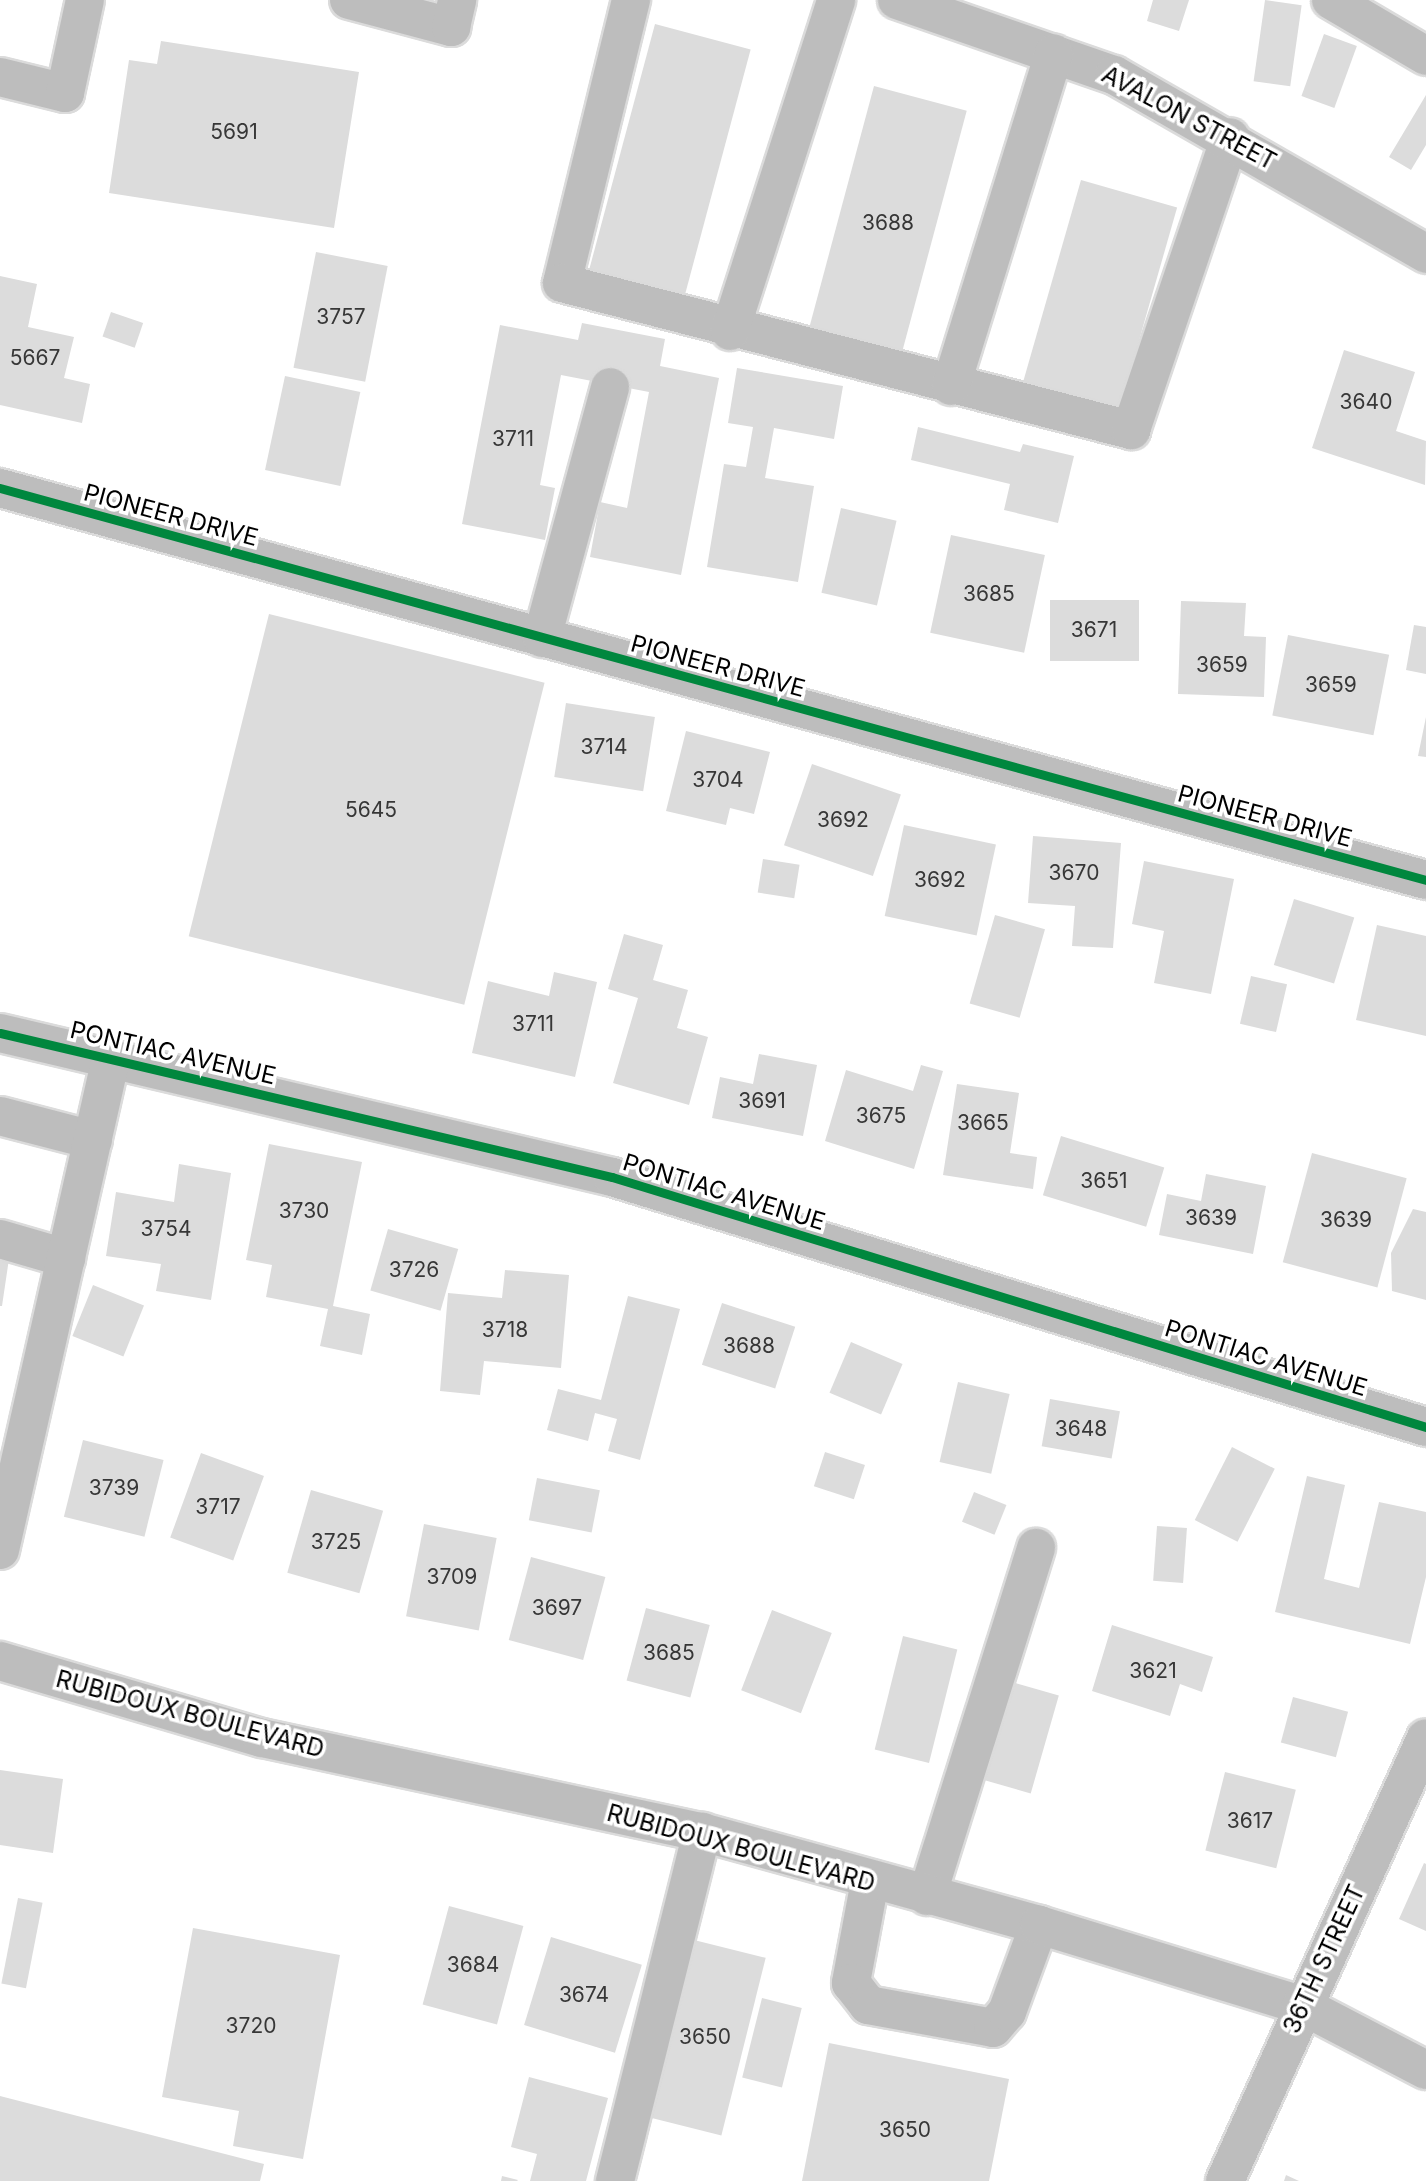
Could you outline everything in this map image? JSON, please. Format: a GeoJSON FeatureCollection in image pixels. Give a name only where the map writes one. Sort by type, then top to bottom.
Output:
{"type":"FeatureCollection","features":[{"type":"Feature","properties":{"kind":"street"},"geometry":{"type":"LineString","coordinates":[[0,77],[65,93],[85,0]]}},
{"type":"Feature","properties":{"kind":"street"},"geometry":{"type":"LineString","coordinates":[[349,0],[451,27],[457,0]]}},
{"type":"Feature","properties":{"kind":"street"},"geometry":{"type":"LineString","coordinates":[[631,0],[562,283],[730,331],[1131,430],[1230,137]]}},
{"type":"Feature","properties":{"kind":"street"},"geometry":{"type":"LineString","coordinates":[[730,331],[836,0]]}},
{"type":"Feature","properties":{"kind":"street","name":"AVALON STREET"},"geometry":{"type":"LineString","coordinates":[[897,0],[1114,75],[1230,137],[1426,254]]}},
{"type":"Feature","properties":{"kind":"street"},"geometry":{"type":"LineString","coordinates":[[1331,0],[1426,56]]}},
{"type":"Feature","properties":{"kind":"street"},"geometry":{"type":"LineString","coordinates":[[951,386],[1054,54]]}},
{"type":"Feature","properties":{"kind":"street"},"geometry":{"type":"LineString","coordinates":[[542,638],[610,387]]}},
{"type":"Feature","properties":{"kind":"street","name":"PIONEER DRIVE"},"geometry":{"type":"LineString","coordinates":[[0,488],[1426,880]]}},
{"type":"Feature","properties":{"kind":"street","name":"PONTIAC AVENUE"},"geometry":{"type":"LineString","coordinates":[[0,1033],[612,1177],[1426,1427]]}},
{"type":"Feature","properties":{"kind":"street"},"geometry":{"type":"LineString","coordinates":[[0,1550],[111,1058]]}},
{"type":"Feature","properties":{"kind":"street"},"geometry":{"type":"LineString","coordinates":[[0,1116],[93,1140]]}},
{"type":"Feature","properties":{"kind":"street"},"geometry":{"type":"LineString","coordinates":[[0,1238],[66,1258]]}},
{"type":"Feature","properties":{"kind":"street"},"geometry":{"type":"LineString","coordinates":[[927,1896],[1036,1548]]}},
{"type":"Feature","properties":{"kind":"street","name":"RUBIDOUX BOULEVARD"},"geometry":{"type":"LineString","coordinates":[[0,1661],[262,1738],[702,1832],[870,1881],[1039,1925],[1301,2005],[1426,2070]]}},
{"type":"Feature","properties":{"kind":"street","name":"36TH STREET"},"geometry":{"type":"LineString","coordinates":[[1225,2181],[1301,2005],[1426,1738]]}},
{"type":"Feature","properties":{"kind":"street"},"geometry":{"type":"LineString","coordinates":[[615,2181],[702,1832]]}},
{"type":"Feature","properties":{"kind":"street"},"geometry":{"type":"LineString","coordinates":[[870,1881],[851,1983],[868,2006],[993,2028],[1007,2012],[1039,1925]]}},
{"type":"Feature","properties":{"kind":"building"},"geometry":{"type":"Polygon","coordinates":[[[1153,0],[1189,0],[1179,31],[1147,21],[1153,0]]]}},
{"type":"Feature","properties":{"kind":"building"},"geometry":{"type":"Polygon","coordinates":[[[1265,0],[1302,5],[1290,86],[1254,81],[1265,0]]]}},
{"type":"Feature","properties":{"kind":"building"},"geometry":{"type":"Polygon","coordinates":[[[655,24],[751,50],[683,304],[587,278],[655,24]]]}},
{"type":"Feature","properties":{"kind":"building"},"geometry":{"type":"Polygon","coordinates":[[[1324,34],[1357,46],[1334,108],[1301,96],[1324,34]]]}},
{"type":"Feature","properties":{"kind":"building"},"geometry":{"type":"Polygon","coordinates":[[[161,41],[359,72],[334,228],[109,193],[129,60],[157,64],[161,41]]]}},
{"type":"Feature","properties":{"kind":"building"},"geometry":{"type":"Polygon","coordinates":[[[874,86],[967,111],[900,360],[807,335],[874,86]]]}},
{"type":"Feature","properties":{"kind":"building"},"geometry":{"type":"Polygon","coordinates":[[[1426,95],[1426,145],[1411,170],[1389,157],[1426,95]]]}},
{"type":"Feature","properties":{"kind":"building"},"geometry":{"type":"Polygon","coordinates":[[[1081,180],[1177,208],[1116,419],[1020,391],[1081,180]]]}},
{"type":"Feature","properties":{"kind":"building"},"geometry":{"type":"Polygon","coordinates":[[[316,252],[388,266],[365,382],[293,368],[316,252]]]}},
{"type":"Feature","properties":{"kind":"building"},"geometry":{"type":"Polygon","coordinates":[[[0,276],[37,284],[28,327],[74,337],[64,378],[90,384],[82,423],[0,405],[0,276]]]}},
{"type":"Feature","properties":{"kind":"building"},"geometry":{"type":"Polygon","coordinates":[[[111,312],[143,323],[135,348],[103,337],[111,312]]]}},
{"type":"Feature","properties":{"kind":"building"},"geometry":{"type":"Polygon","coordinates":[[[582,323],[665,339],[660,366],[719,378],[681,575],[590,557],[600,502],[627,508],[649,392],[561,375],[540,485],[555,488],[545,540],[462,524],[500,325],[578,340],[582,323]]]}},
{"type":"Feature","properties":{"kind":"building"},"geometry":{"type":"Polygon","coordinates":[[[1344,350],[1415,372],[1396,431],[1426,441],[1425,485],[1312,448],[1344,350]]]}},
{"type":"Feature","properties":{"kind":"building"},"geometry":{"type":"Polygon","coordinates":[[[737,368],[843,386],[834,439],[774,428],[765,478],[814,486],[798,582],[707,567],[724,464],[746,467],[753,427],[728,423],[737,368]]]}},
{"type":"Feature","properties":{"kind":"building"},"geometry":{"type":"Polygon","coordinates":[[[285,376],[360,392],[340,486],[265,470],[285,376]]]}},
{"type":"Feature","properties":{"kind":"building"},"geometry":{"type":"Polygon","coordinates":[[[918,427],[1020,452],[1023,444],[1074,456],[1058,523],[1004,510],[1010,484],[911,460],[918,427]]]}},
{"type":"Feature","properties":{"kind":"building"},"geometry":{"type":"Polygon","coordinates":[[[841,508],[897,521],[877,606],[821,593],[841,508]]]}},
{"type":"Feature","properties":{"kind":"building"},"geometry":{"type":"Polygon","coordinates":[[[951,535],[1045,555],[1024,653],[930,633],[951,535]]]}},
{"type":"Feature","properties":{"kind":"building"},"geometry":{"type":"Polygon","coordinates":[[[1050,600],[1139,600],[1139,661],[1050,661],[1050,600]]]}},
{"type":"Feature","properties":{"kind":"building"},"geometry":{"type":"Polygon","coordinates":[[[1181,601],[1246,603],[1244,636],[1266,637],[1264,697],[1178,694],[1181,601]]]}},
{"type":"Feature","properties":{"kind":"building"},"geometry":{"type":"Polygon","coordinates":[[[269,614],[545,683],[464,1005],[189,936],[269,614]]]}},
{"type":"Feature","properties":{"kind":"building"},"geometry":{"type":"Polygon","coordinates":[[[1414,625],[1426,627],[1426,674],[1406,670],[1414,625]]]}},
{"type":"Feature","properties":{"kind":"building"},"geometry":{"type":"Polygon","coordinates":[[[1288,635],[1389,655],[1373,735],[1272,715],[1288,635]]]}},
{"type":"Feature","properties":{"kind":"building"},"geometry":{"type":"Polygon","coordinates":[[[566,703],[655,717],[643,791],[554,777],[566,703]]]}},
{"type":"Feature","properties":{"kind":"building"},"geometry":{"type":"Polygon","coordinates":[[[1426,717],[1426,757],[1418,756],[1426,717]]]}},
{"type":"Feature","properties":{"kind":"building"},"geometry":{"type":"Polygon","coordinates":[[[686,731],[770,752],[754,814],[730,808],[726,825],[666,811],[686,731]]]}},
{"type":"Feature","properties":{"kind":"building"},"geometry":{"type":"Polygon","coordinates":[[[812,764],[901,795],[873,876],[784,845],[812,764]]]}},
{"type":"Feature","properties":{"kind":"building"},"geometry":{"type":"Polygon","coordinates":[[[904,825],[996,845],[977,936],[885,916],[904,825]]]}},
{"type":"Feature","properties":{"kind":"building"},"geometry":{"type":"Polygon","coordinates":[[[1033,836],[1121,843],[1113,948],[1072,946],[1075,906],[1028,903],[1033,836]]]}},
{"type":"Feature","properties":{"kind":"building"},"geometry":{"type":"Polygon","coordinates":[[[763,859],[800,865],[794,898],[758,893],[763,859]]]}},
{"type":"Feature","properties":{"kind":"building"},"geometry":{"type":"Polygon","coordinates":[[[1144,861],[1234,879],[1211,994],[1154,983],[1164,931],[1132,924],[1144,861]]]}},
{"type":"Feature","properties":{"kind":"building"},"geometry":{"type":"Polygon","coordinates":[[[1294,899],[1354,917],[1334,983],[1274,965],[1294,899]]]}},
{"type":"Feature","properties":{"kind":"building"},"geometry":{"type":"Polygon","coordinates":[[[995,915],[1045,929],[1020,1018],[970,1003],[995,915]]]}},
{"type":"Feature","properties":{"kind":"building"},"geometry":{"type":"Polygon","coordinates":[[[1377,925],[1426,936],[1426,1036],[1356,1020],[1377,925]]]}},
{"type":"Feature","properties":{"kind":"building"},"geometry":{"type":"Polygon","coordinates":[[[624,934],[663,945],[653,980],[688,990],[677,1028],[708,1037],[689,1105],[613,1083],[638,998],[608,989],[624,934]]]}},
{"type":"Feature","properties":{"kind":"building"},"geometry":{"type":"Polygon","coordinates":[[[554,972],[597,982],[575,1077],[472,1053],[488,981],[549,996],[554,972]]]}},
{"type":"Feature","properties":{"kind":"building"},"geometry":{"type":"Polygon","coordinates":[[[1251,976],[1287,984],[1276,1032],[1240,1024],[1251,976]]]}},
{"type":"Feature","properties":{"kind":"building"},"geometry":{"type":"Polygon","coordinates":[[[759,1054],[817,1065],[803,1136],[712,1118],[720,1077],[753,1084],[759,1054]]]}},
{"type":"Feature","properties":{"kind":"building"},"geometry":{"type":"Polygon","coordinates":[[[921,1065],[943,1071],[914,1169],[825,1141],[846,1070],[913,1091],[921,1065]]]}},
{"type":"Feature","properties":{"kind":"building"},"geometry":{"type":"Polygon","coordinates":[[[957,1084],[1019,1093],[1010,1153],[1037,1157],[1033,1189],[943,1175],[957,1084]]]}},
{"type":"Feature","properties":{"kind":"building"},"geometry":{"type":"Polygon","coordinates":[[[1061,1136],[1164,1168],[1146,1227],[1043,1195],[1061,1136]]]}},
{"type":"Feature","properties":{"kind":"building"},"geometry":{"type":"Polygon","coordinates":[[[269,1144],[362,1162],[333,1306],[370,1314],[362,1355],[320,1346],[328,1309],[266,1297],[272,1265],[246,1260],[269,1144]]]}},
{"type":"Feature","properties":{"kind":"building"},"geometry":{"type":"Polygon","coordinates":[[[1312,1153],[1407,1178],[1377,1288],[1283,1262],[1312,1153]]]}},
{"type":"Feature","properties":{"kind":"building"},"geometry":{"type":"Polygon","coordinates":[[[179,1164],[231,1173],[211,1300],[156,1291],[161,1264],[106,1256],[116,1192],[174,1202],[179,1164]]]}},
{"type":"Feature","properties":{"kind":"building"},"geometry":{"type":"Polygon","coordinates":[[[1206,1174],[1266,1186],[1253,1254],[1159,1235],[1167,1194],[1201,1201],[1206,1174]]]}},
{"type":"Feature","properties":{"kind":"building"},"geometry":{"type":"Polygon","coordinates":[[[1413,1209],[1426,1212],[1426,1300],[1392,1291],[1391,1253],[1413,1209]]]}},
{"type":"Feature","properties":{"kind":"building"},"geometry":{"type":"Polygon","coordinates":[[[388,1229],[458,1249],[441,1311],[370,1291],[388,1229]]]}},
{"type":"Feature","properties":{"kind":"building"},"geometry":{"type":"Polygon","coordinates":[[[0,1251],[10,1252],[2,1306],[0,1306],[0,1251]]]}},
{"type":"Feature","properties":{"kind":"building"},"geometry":{"type":"Polygon","coordinates":[[[505,1270],[569,1275],[561,1368],[484,1361],[480,1395],[440,1391],[448,1293],[502,1298],[505,1270]]]}},
{"type":"Feature","properties":{"kind":"building"},"geometry":{"type":"Polygon","coordinates":[[[93,1285],[144,1306],[123,1357],[72,1336],[93,1285]]]}},
{"type":"Feature","properties":{"kind":"building"},"geometry":{"type":"Polygon","coordinates":[[[628,1296],[680,1309],[640,1460],[608,1451],[617,1419],[595,1413],[588,1441],[547,1430],[558,1389],[601,1400],[628,1296]]]}},
{"type":"Feature","properties":{"kind":"building"},"geometry":{"type":"Polygon","coordinates":[[[722,1303],[795,1327],[775,1389],[702,1365],[722,1303]]]}},
{"type":"Feature","properties":{"kind":"building"},"geometry":{"type":"Polygon","coordinates":[[[851,1342],[903,1364],[881,1415],[830,1393],[851,1342]]]}},
{"type":"Feature","properties":{"kind":"building"},"geometry":{"type":"Polygon","coordinates":[[[958,1382],[1010,1394],[991,1474],[940,1462],[958,1382]]]}},
{"type":"Feature","properties":{"kind":"building"},"geometry":{"type":"Polygon","coordinates":[[[1050,1399],[1120,1411],[1112,1459],[1042,1446],[1050,1399]]]}},
{"type":"Feature","properties":{"kind":"building"},"geometry":{"type":"Polygon","coordinates":[[[83,1440],[164,1460],[144,1537],[64,1517],[83,1440]]]}},
{"type":"Feature","properties":{"kind":"building"},"geometry":{"type":"Polygon","coordinates":[[[1232,1447],[1275,1469],[1238,1542],[1195,1520],[1232,1447]]]}},
{"type":"Feature","properties":{"kind":"building"},"geometry":{"type":"Polygon","coordinates":[[[825,1452],[865,1465],[854,1499],[814,1486],[825,1452]]]}},
{"type":"Feature","properties":{"kind":"building"},"geometry":{"type":"Polygon","coordinates":[[[201,1453],[264,1476],[233,1560],[170,1538],[201,1453]]]}},
{"type":"Feature","properties":{"kind":"building"},"geometry":{"type":"Polygon","coordinates":[[[1307,1476],[1345,1485],[1324,1579],[1359,1588],[1379,1502],[1426,1512],[1426,1577],[1410,1644],[1275,1612],[1307,1476]]]}},
{"type":"Feature","properties":{"kind":"building"},"geometry":{"type":"Polygon","coordinates":[[[537,1478],[600,1490],[592,1532],[529,1520],[537,1478]]]}},
{"type":"Feature","properties":{"kind":"building"},"geometry":{"type":"Polygon","coordinates":[[[311,1490],[383,1511],[359,1593],[287,1573],[311,1490]]]}},
{"type":"Feature","properties":{"kind":"building"},"geometry":{"type":"Polygon","coordinates":[[[974,1492],[1006,1505],[994,1535],[962,1522],[974,1492]]]}},
{"type":"Feature","properties":{"kind":"building"},"geometry":{"type":"Polygon","coordinates":[[[424,1524],[497,1538],[479,1630],[406,1616],[424,1524]]]}},
{"type":"Feature","properties":{"kind":"building"},"geometry":{"type":"Polygon","coordinates":[[[1157,1526],[1187,1528],[1183,1583],[1153,1581],[1157,1526]]]}},
{"type":"Feature","properties":{"kind":"building"},"geometry":{"type":"Polygon","coordinates":[[[531,1557],[605,1577],[583,1660],[509,1640],[531,1557]]]}},
{"type":"Feature","properties":{"kind":"building"},"geometry":{"type":"Polygon","coordinates":[[[646,1608],[710,1625],[690,1698],[627,1680],[646,1608]]]}},
{"type":"Feature","properties":{"kind":"building"},"geometry":{"type":"Polygon","coordinates":[[[772,1610],[832,1633],[801,1713],[741,1690],[772,1610]]]}},
{"type":"Feature","properties":{"kind":"building"},"geometry":{"type":"Polygon","coordinates":[[[1112,1625],[1213,1657],[1202,1692],[1180,1684],[1170,1716],[1092,1691],[1112,1625]]]}},
{"type":"Feature","properties":{"kind":"building"},"geometry":{"type":"Polygon","coordinates":[[[903,1636],[957,1650],[929,1763],[875,1750],[903,1636]]]}},
{"type":"Feature","properties":{"kind":"building"},"geometry":{"type":"Polygon","coordinates":[[[1005,1680],[1059,1695],[1031,1793],[977,1778],[1005,1680]]]}},
{"type":"Feature","properties":{"kind":"building"},"geometry":{"type":"Polygon","coordinates":[[[1293,1697],[1348,1712],[1336,1757],[1281,1742],[1293,1697]]]}},
{"type":"Feature","properties":{"kind":"building"},"geometry":{"type":"Polygon","coordinates":[[[0,1770],[63,1779],[53,1853],[0,1845],[0,1770]]]}},
{"type":"Feature","properties":{"kind":"building"},"geometry":{"type":"Polygon","coordinates":[[[1225,1772],[1296,1790],[1276,1868],[1205,1851],[1225,1772]]]}},
{"type":"Feature","properties":{"kind":"building"},"geometry":{"type":"Polygon","coordinates":[[[1424,1863],[1426,1864],[1426,1931],[1399,1919],[1424,1863]]]}},
{"type":"Feature","properties":{"kind":"building"},"geometry":{"type":"Polygon","coordinates":[[[18,1898],[43,1903],[26,1988],[1,1983],[18,1898]]]}},
{"type":"Feature","properties":{"kind":"building"},"geometry":{"type":"Polygon","coordinates":[[[449,1906],[523,1926],[497,2024],[423,2005],[449,1906]]]}},
{"type":"Feature","properties":{"kind":"building"},"geometry":{"type":"Polygon","coordinates":[[[193,1928],[340,1955],[303,2159],[233,2146],[239,2111],[162,2097],[193,1928]]]}},
{"type":"Feature","properties":{"kind":"building"},"geometry":{"type":"Polygon","coordinates":[[[551,1937],[642,1965],[615,2053],[524,2025],[551,1937]]]}},
{"type":"Feature","properties":{"kind":"building"},"geometry":{"type":"Polygon","coordinates":[[[690,1939],[766,1958],[721,2135],[646,2117],[690,1939]]]}},
{"type":"Feature","properties":{"kind":"building"},"geometry":{"type":"Polygon","coordinates":[[[762,1998],[802,2008],[782,2087],[742,2078],[762,1998]]]}},
{"type":"Feature","properties":{"kind":"building"},"geometry":{"type":"Polygon","coordinates":[[[829,2043],[1009,2079],[989,2181],[802,2181],[829,2043]]]}},
{"type":"Feature","properties":{"kind":"building"},"geometry":{"type":"Polygon","coordinates":[[[529,2077],[608,2098],[586,2181],[530,2181],[537,2154],[511,2147],[529,2077]]]}},
{"type":"Feature","properties":{"kind":"building"},"geometry":{"type":"Polygon","coordinates":[[[0,2096],[264,2164],[260,2181],[0,2181],[0,2096]]]}},
{"type":"Feature","properties":{"kind":"building"},"geometry":{"type":"Polygon","coordinates":[[[1286,2175],[1299,2181],[1284,2181],[1286,2175]]]}},
{"type":"Feature","properties":{"kind":"building"},"geometry":{"type":"Polygon","coordinates":[[[502,2176],[518,2180],[501,2181],[502,2176]]]}},
{"type":"Feature","properties":{"kind":"cycle path"},"geometry":{"type":"LineString","coordinates":[[0,488],[1426,880]]}},
{"type":"Feature","properties":{"kind":"cycle path"},"geometry":{"type":"LineString","coordinates":[[0,1033],[612,1177],[1426,1427]]}}]}
